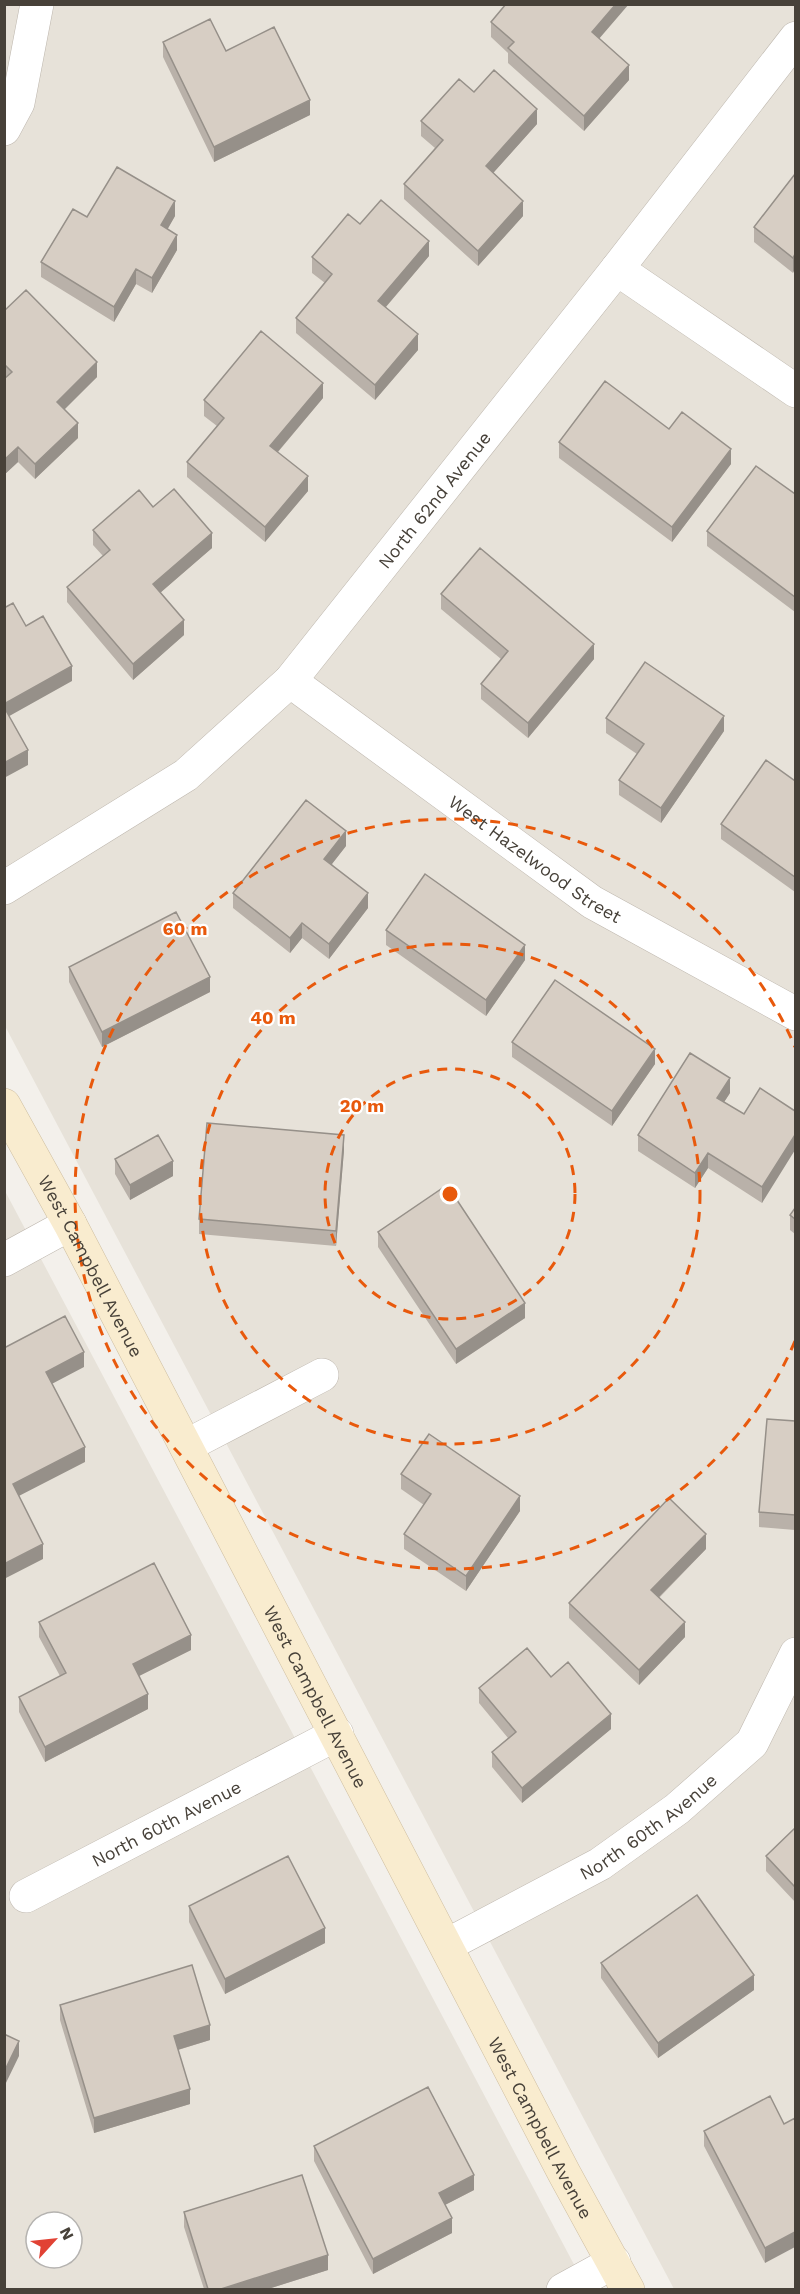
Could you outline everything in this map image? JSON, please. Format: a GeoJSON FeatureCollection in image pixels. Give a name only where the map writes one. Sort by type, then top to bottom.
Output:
{"type":"FeatureCollection","features":[{"type":"Feature","properties":{"kind":"street"},"geometry":{"type":"LineString","coordinates":[[4,129],[18,103],[37,4]]}},
{"type":"Feature","properties":{"kind":"street","name":"North 62nd Avenue"},"geometry":{"type":"LineString","coordinates":[[4,888],[186,775],[290,681],[618,269],[795,38]]}},
{"type":"Feature","properties":{"kind":"street"},"geometry":{"type":"LineString","coordinates":[[618,269],[795,391]]}},
{"type":"Feature","properties":{"kind":"street","name":"West Hazelwood Street"},"geometry":{"type":"LineString","coordinates":[[290,681],[592,902],[795,1014]]}},
{"type":"Feature","properties":{"kind":"street","name":"West Campbell Avenue"},"geometry":{"type":"LineString","coordinates":[[4,1105],[70,1224],[564,2173],[621,2276]]}},
{"type":"Feature","properties":{"kind":"street"},"geometry":{"type":"LineString","coordinates":[[4,1260],[70,1224]]}},
{"type":"Feature","properties":{"kind":"street"},"geometry":{"type":"LineString","coordinates":[[186,1446],[322,1375]]}},
{"type":"Feature","properties":{"kind":"street","name":"North 60th Avenue"},"geometry":{"type":"LineString","coordinates":[[447,1945],[600,1864],[677,1809],[752,1743],[795,1654]]}},
{"type":"Feature","properties":{"kind":"street","name":"North 60th Avenue"},"geometry":{"type":"LineString","coordinates":[[26,1896],[337,1734]]}},
{"type":"Feature","properties":{"kind":"street"},"geometry":{"type":"LineString","coordinates":[[563,2289],[621,2276]]}},
{"type":"Feature","properties":{"kind":"shaded area"},"geometry":{"type":"Polygon","coordinates":[[[4,5],[795,5],[795,2289],[674,2289],[5,1026],[4,5]]]}},
{"type":"Feature","properties":{"kind":"shaded area"},"geometry":{"type":"Polygon","coordinates":[[[5,1191],[587,2289],[5,2289],[5,1191]]]}},
{"type":"Feature","properties":{"kind":"building"},"geometry":{"type":"Polygon","coordinates":[[[506,4],[616,4],[592,32],[629,65],[584,116],[508,48],[514,42],[491,22],[506,4]]]}},
{"type":"Feature","properties":{"kind":"building"},"geometry":{"type":"Polygon","coordinates":[[[210,19],[226,51],[274,27],[310,100],[214,147],[163,42],[210,19]]]}},
{"type":"Feature","properties":{"kind":"building"},"geometry":{"type":"Polygon","coordinates":[[[494,70],[537,109],[486,166],[523,201],[478,251],[404,184],[443,140],[421,121],[459,79],[474,92],[494,70]]]}},
{"type":"Feature","properties":{"kind":"building"},"geometry":{"type":"Polygon","coordinates":[[[117,167],[175,201],[161,225],[177,235],[152,278],[136,269],[114,307],[41,262],[73,209],[87,217],[117,167]]]}},
{"type":"Feature","properties":{"kind":"building"},"geometry":{"type":"Polygon","coordinates":[[[795,174],[795,254],[793,258],[754,227],[795,174]]]}},
{"type":"Feature","properties":{"kind":"building"},"geometry":{"type":"Polygon","coordinates":[[[381,200],[429,241],[378,301],[418,334],[375,385],[296,318],[332,274],[312,257],[348,214],[360,224],[381,200]]]}},
{"type":"Feature","properties":{"kind":"building"},"geometry":{"type":"Polygon","coordinates":[[[26,290],[97,362],[57,402],[78,423],[35,464],[18,447],[4,460],[4,379],[12,372],[4,364],[4,311],[26,290]]]}},
{"type":"Feature","properties":{"kind":"building"},"geometry":{"type":"Polygon","coordinates":[[[261,331],[323,383],[270,446],[308,476],[265,527],[187,462],[224,418],[204,400],[261,331]]]}},
{"type":"Feature","properties":{"kind":"building"},"geometry":{"type":"Polygon","coordinates":[[[605,381],[669,429],[682,412],[731,449],[672,527],[559,442],[605,381]]]}},
{"type":"Feature","properties":{"kind":"building"},"geometry":{"type":"Polygon","coordinates":[[[756,466],[795,494],[795,597],[707,531],[756,466]]]}},
{"type":"Feature","properties":{"kind":"building"},"geometry":{"type":"Polygon","coordinates":[[[174,489],[212,533],[153,584],[184,620],[133,664],[67,587],[110,550],[93,530],[139,490],[153,507],[174,489]]]}},
{"type":"Feature","properties":{"kind":"building"},"geometry":{"type":"Polygon","coordinates":[[[480,548],[594,644],[528,723],[481,684],[508,651],[441,594],[480,548]]]}},
{"type":"Feature","properties":{"kind":"building"},"geometry":{"type":"Polygon","coordinates":[[[13,603],[26,626],[43,616],[72,666],[4,704],[4,608],[13,603]]]}},
{"type":"Feature","properties":{"kind":"building"},"geometry":{"type":"Polygon","coordinates":[[[645,662],[724,716],[661,808],[619,780],[644,744],[606,718],[645,662]]]}},
{"type":"Feature","properties":{"kind":"building"},"geometry":{"type":"Polygon","coordinates":[[[4,707],[28,750],[4,763],[4,707]]]}},
{"type":"Feature","properties":{"kind":"building"},"geometry":{"type":"Polygon","coordinates":[[[766,760],[795,781],[795,877],[721,824],[766,760]]]}},
{"type":"Feature","properties":{"kind":"building"},"geometry":{"type":"Polygon","coordinates":[[[306,800],[346,831],[324,859],[368,893],[329,944],[302,923],[290,938],[233,893],[306,800]]]}},
{"type":"Feature","properties":{"kind":"building"},"geometry":{"type":"Polygon","coordinates":[[[425,874],[525,945],[486,1000],[386,930],[425,874]]]}},
{"type":"Feature","properties":{"kind":"building"},"geometry":{"type":"Polygon","coordinates":[[[176,912],[210,977],[102,1032],[69,967],[176,912]]]}},
{"type":"Feature","properties":{"kind":"building"},"geometry":{"type":"Polygon","coordinates":[[[555,980],[655,1049],[612,1111],[512,1042],[555,980]]]}},
{"type":"Feature","properties":{"kind":"building"},"geometry":{"type":"Polygon","coordinates":[[[690,1053],[730,1078],[717,1098],[744,1114],[760,1088],[795,1111],[795,1135],[762,1187],[708,1153],[695,1173],[638,1135],[690,1053]]]}},
{"type":"Feature","properties":{"kind":"building"},"geometry":{"type":"Polygon","coordinates":[[[207,1123],[344,1135],[336,1231],[199,1219],[207,1123]]]}},
{"type":"Feature","properties":{"kind":"building"},"geometry":{"type":"Polygon","coordinates":[[[158,1135],[173,1161],[130,1185],[115,1159],[158,1135]]]}},
{"type":"Feature","properties":{"kind":"building"},"geometry":{"type":"Polygon","coordinates":[[[447,1185],[525,1303],[456,1349],[378,1232],[447,1185]]]}},
{"type":"Feature","properties":{"kind":"building"},"geometry":{"type":"Polygon","coordinates":[[[795,1208],[795,1219],[790,1215],[795,1208]]]}},
{"type":"Feature","properties":{"kind":"building"},"geometry":{"type":"Polygon","coordinates":[[[65,1316],[84,1352],[46,1372],[85,1447],[13,1484],[43,1544],[4,1564],[4,1348],[65,1316]]]}},
{"type":"Feature","properties":{"kind":"building"},"geometry":{"type":"Polygon","coordinates":[[[767,1419],[795,1421],[795,1515],[759,1512],[767,1419]]]}},
{"type":"Feature","properties":{"kind":"building"},"geometry":{"type":"Polygon","coordinates":[[[429,1434],[520,1496],[466,1576],[404,1534],[431,1494],[401,1474],[429,1434]]]}},
{"type":"Feature","properties":{"kind":"building"},"geometry":{"type":"Polygon","coordinates":[[[669,1498],[706,1534],[651,1590],[685,1622],[639,1670],[569,1603],[669,1498]]]}},
{"type":"Feature","properties":{"kind":"building"},"geometry":{"type":"Polygon","coordinates":[[[154,1563],[191,1635],[133,1664],[148,1694],[45,1747],[19,1697],[66,1673],[39,1622],[154,1563]]]}},
{"type":"Feature","properties":{"kind":"building"},"geometry":{"type":"Polygon","coordinates":[[[527,1648],[551,1677],[568,1662],[611,1714],[522,1788],[492,1752],[516,1732],[479,1688],[527,1648]]]}},
{"type":"Feature","properties":{"kind":"building"},"geometry":{"type":"Polygon","coordinates":[[[795,1828],[795,1887],[766,1856],[795,1828]]]}},
{"type":"Feature","properties":{"kind":"building"},"geometry":{"type":"Polygon","coordinates":[[[288,1856],[325,1928],[225,1979],[189,1906],[288,1856]]]}},
{"type":"Feature","properties":{"kind":"building"},"geometry":{"type":"Polygon","coordinates":[[[697,1895],[754,1975],[658,2043],[601,1963],[697,1895]]]}},
{"type":"Feature","properties":{"kind":"building"},"geometry":{"type":"Polygon","coordinates":[[[192,1965],[210,2025],[174,2036],[190,2089],[94,2118],[60,2005],[192,1965]]]}},
{"type":"Feature","properties":{"kind":"building"},"geometry":{"type":"Polygon","coordinates":[[[4,2034],[19,2041],[4,2072],[4,2034]]]}},
{"type":"Feature","properties":{"kind":"building"},"geometry":{"type":"Polygon","coordinates":[[[428,2087],[474,2175],[439,2193],[452,2218],[373,2259],[314,2146],[428,2087]]]}},
{"type":"Feature","properties":{"kind":"building"},"geometry":{"type":"Polygon","coordinates":[[[770,2096],[784,2124],[795,2118],[795,2232],[765,2248],[704,2131],[770,2096]]]}},
{"type":"Feature","properties":{"kind":"building"},"geometry":{"type":"Polygon","coordinates":[[[302,2175],[328,2255],[221,2289],[208,2289],[184,2212],[302,2175]]]}}]}
